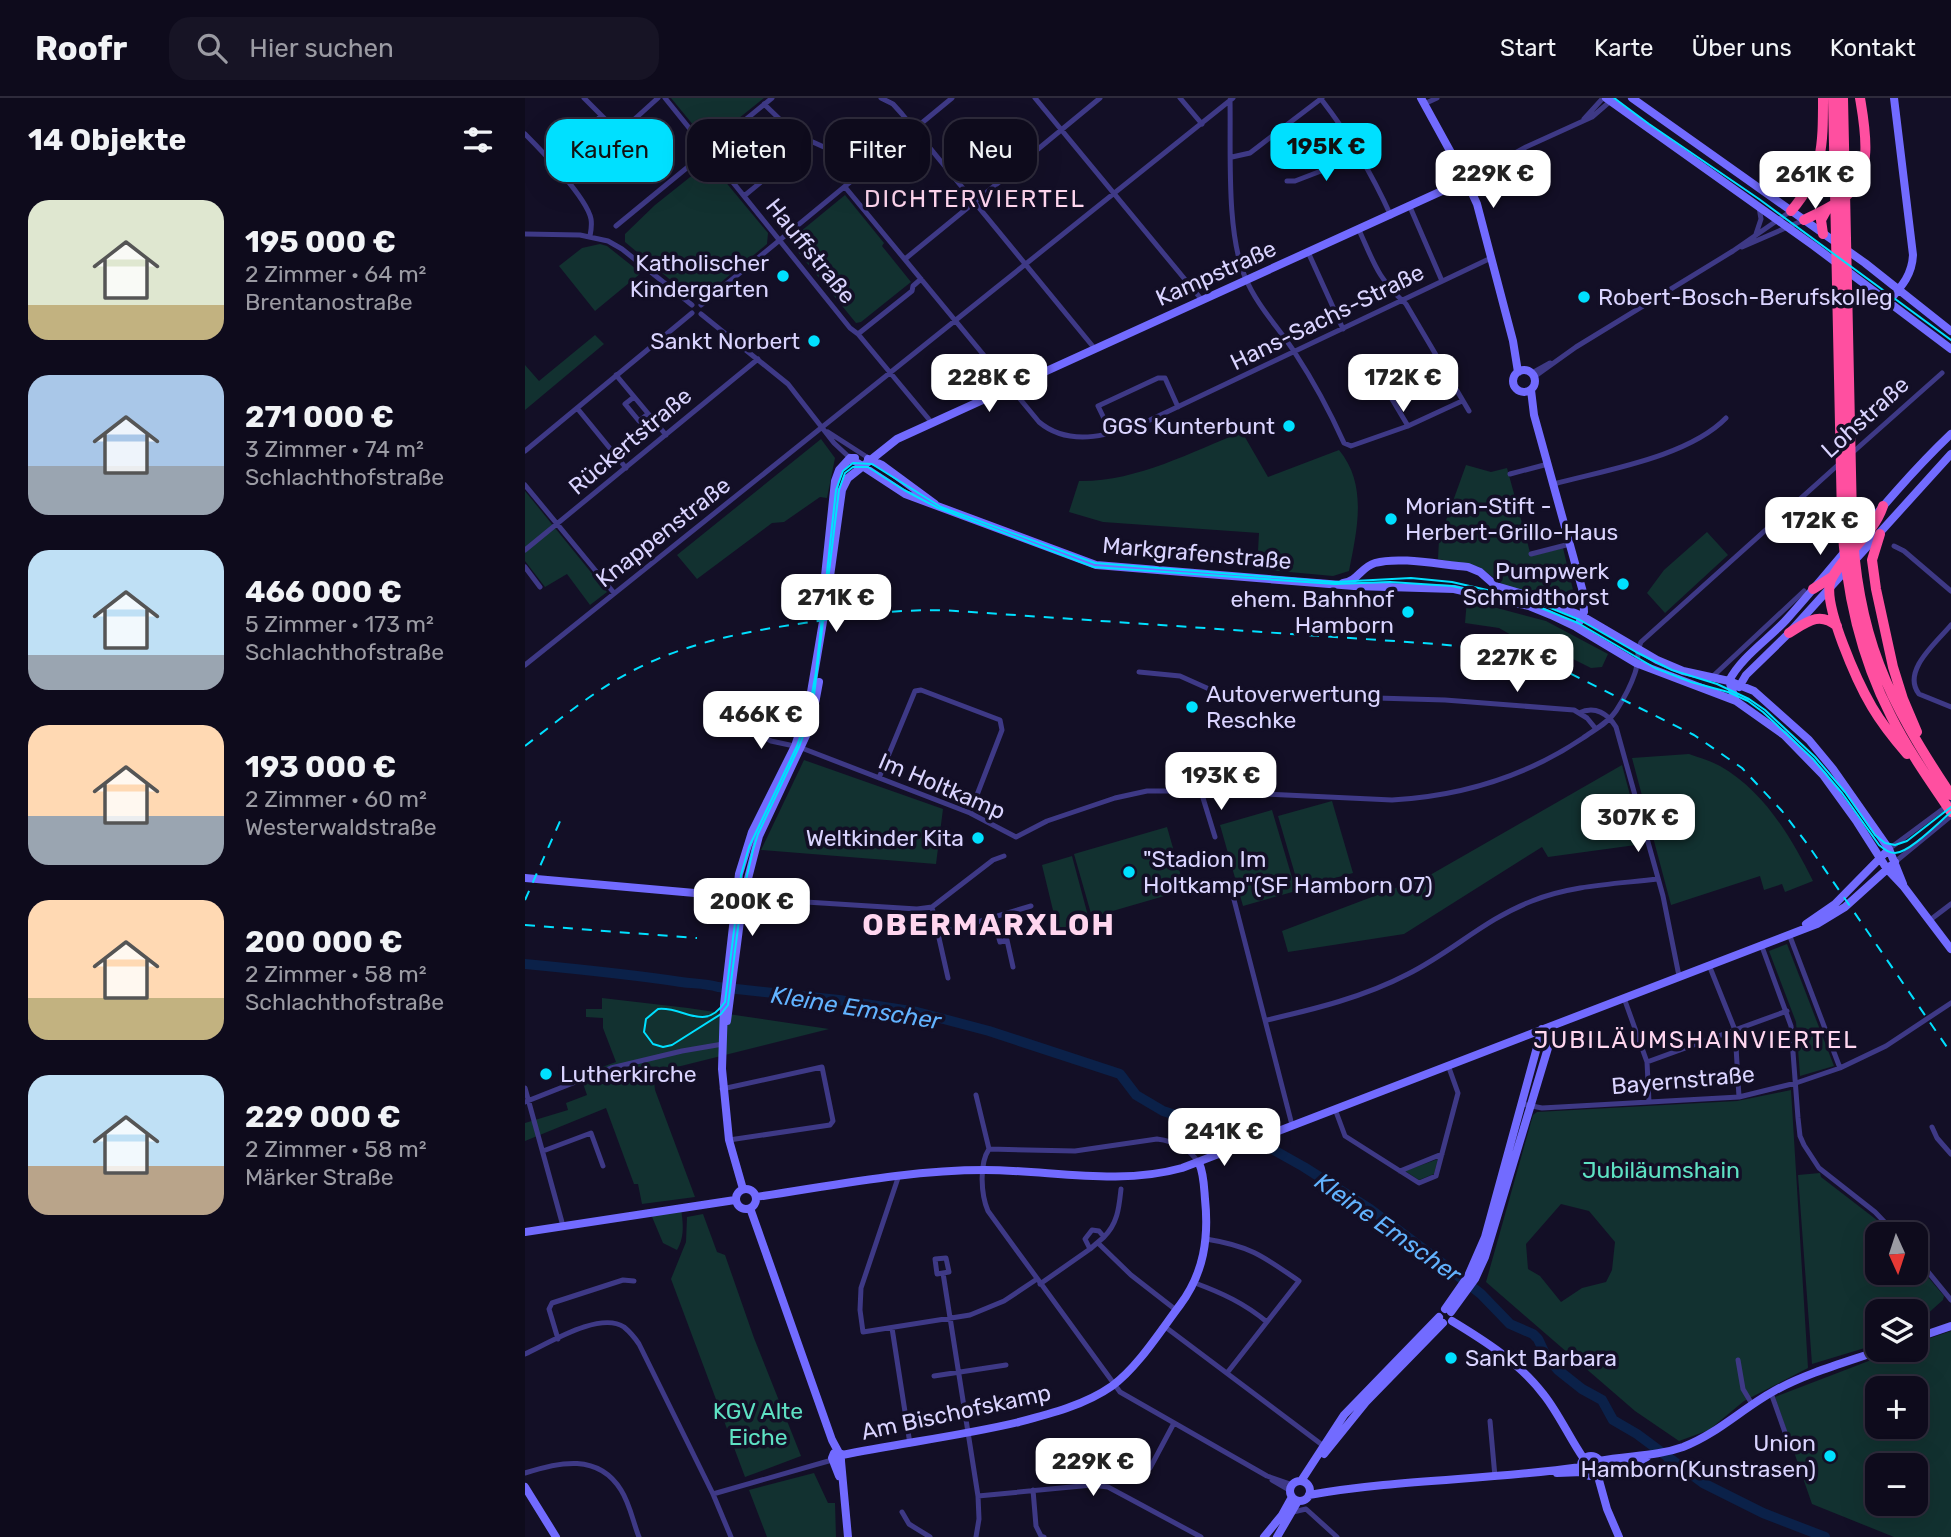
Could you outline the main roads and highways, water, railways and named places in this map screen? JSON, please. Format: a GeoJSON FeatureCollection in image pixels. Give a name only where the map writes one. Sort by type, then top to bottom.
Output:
{"type":"FeatureCollection","features":[{"type":"Feature","properties":{"kind":"highway"},"geometry":{"type":"LineString","coordinates":[[1791,211],[1809,188],[1817,169],[1823,132],[1823,98]]}},
{"type":"Feature","properties":{"kind":"highway"},"geometry":{"type":"LineString","coordinates":[[1833,98],[1840,172],[1856,603],[1890,693],[1931,773],[1951,796]]}},
{"type":"Feature","properties":{"kind":"highway"},"geometry":{"type":"LineString","coordinates":[[1840,172],[1843,98]]}},
{"type":"Feature","properties":{"kind":"highway"},"geometry":{"type":"LineString","coordinates":[[1804,220],[1848,195],[1863,171],[1865,151],[1860,98]]}},
{"type":"Feature","properties":{"kind":"highway"},"geometry":{"type":"LineString","coordinates":[[1823,234],[1821,220],[1827,208]]}},
{"type":"Feature","properties":{"kind":"highway"},"geometry":{"type":"LineString","coordinates":[[1883,506],[1879,517],[1828,591],[1850,662],[1870,704],[1895,740],[1931,773]]}},
{"type":"Feature","properties":{"kind":"highway"},"geometry":{"type":"LineString","coordinates":[[1880,534],[1872,559],[1880,605],[1898,684],[1931,773]]}},
{"type":"Feature","properties":{"kind":"highway"},"geometry":{"type":"LineString","coordinates":[[1808,590],[1838,576],[1855,575],[1868,583],[1880,605]]}},
{"type":"Feature","properties":{"kind":"highway"},"geometry":{"type":"LineString","coordinates":[[1790,633],[1819,617],[1826,618],[1837,626]]}},
{"type":"Feature","properties":{"kind":"highway"},"geometry":{"type":"LineString","coordinates":[[1939,785],[1950,816]]}},
{"type":"Feature","properties":{"kind":"waterway","name":"Kleine Emscher"},"geometry":{"type":"LineString","coordinates":[[525,964],[839,1000],[917,1012],[989,1031],[1120,1074],[1136,1095],[1163,1111],[1191,1120],[1220,1122],[1240,1131],[1370,1209],[1481,1294],[1510,1324],[1533,1334],[1558,1370],[1582,1389],[1602,1400],[1613,1420],[1637,1434],[1703,1483],[1763,1513],[1825,1537]]}},
{"type":"Feature","properties":{"kind":"waterway"},"geometry":{"type":"LineString","coordinates":[[1660,1467],[1668,1458]]}},
{"type":"Feature","properties":{"kind":"tram line"},"geometry":{"type":"LineString","coordinates":[[1614,98],[1759,199],[1951,340]]}},
{"type":"Feature","properties":{"kind":"tram line"},"geometry":{"type":"LineString","coordinates":[[1951,807],[1907,841],[1895,845],[1885,843],[1875,835],[1845,792],[1815,757],[1765,710],[1749,699],[1717,684],[1672,670],[1580,620],[1531,600],[1452,582],[1411,578],[1335,582],[1095,563],[941,507],[872,464],[853,463],[843,471],[836,490],[816,672],[809,710],[797,746],[749,847],[741,875],[725,1002],[717,1011],[701,1017],[658,1009],[646,1019],[644,1032],[653,1044],[663,1047],[672,1045],[721,1014],[728,1005],[742,897],[753,850],[812,712],[839,490],[845,473],[853,467],[868,467],[938,508],[1094,567],[1335,584],[1390,582],[1452,586],[1529,603],[1578,623],[1655,668],[1748,701],[1813,759],[1842,793],[1879,845],[1888,852],[1901,852],[1908,848],[1951,812]]}},
{"type":"Feature","properties":{"kind":"railway"},"geometry":{"type":"LineString","coordinates":[[525,746],[605,687],[634,670],[678,651],[771,628],[887,612],[956,611],[1437,644],[1528,657],[1555,666],[1694,735],[1742,768],[1782,811],[1808,845],[1951,1053]]}},
{"type":"Feature","properties":{"kind":"railway"},"geometry":{"type":"LineString","coordinates":[[525,900],[561,819]]}},
{"type":"Feature","properties":{"kind":"railway"},"geometry":{"type":"LineString","coordinates":[[525,925],[697,938]]}},
{"type":"Feature","properties":{"kind":"place","name":"Katholischer Kindergarten"},"geometry":{"type":"Point","coordinates":[783,276]}},
{"type":"Feature","properties":{"kind":"place","name":"Robert-Bosch-Berufskolleg"},"geometry":{"type":"Point","coordinates":[1584,297]}},
{"type":"Feature","properties":{"kind":"place","name":"Sankt Norbert"},"geometry":{"type":"Point","coordinates":[814,341]}},
{"type":"Feature","properties":{"kind":"place","name":"GGS Kunterbunt"},"geometry":{"type":"Point","coordinates":[1289,426]}},
{"type":"Feature","properties":{"kind":"place","name":"Morian-Stift - Herbert-Grillo-Haus"},"geometry":{"type":"Point","coordinates":[1391,519]}},
{"type":"Feature","properties":{"kind":"place","name":"Pumpwerk Schmidthorst"},"geometry":{"type":"Point","coordinates":[1623,584]}},
{"type":"Feature","properties":{"kind":"place","name":"ehem. Bahnhof Hamborn"},"geometry":{"type":"Point","coordinates":[1408,612]}},
{"type":"Feature","properties":{"kind":"place","name":"Autoverwertung Reschke"},"geometry":{"type":"Point","coordinates":[1192,707]}},
{"type":"Feature","properties":{"kind":"place","name":"Weltkinder Kita"},"geometry":{"type":"Point","coordinates":[978,838]}},
{"type":"Feature","properties":{"kind":"place","name":"\"Stadion Im Holtkamp\"(SF Hamborn 07)"},"geometry":{"type":"Point","coordinates":[1129,872]}},
{"type":"Feature","properties":{"kind":"place","name":"Lutherkirche"},"geometry":{"type":"Point","coordinates":[546,1074]}},
{"type":"Feature","properties":{"kind":"place","name":"Sankt Barbara"},"geometry":{"type":"Point","coordinates":[1451,1358]}},
{"type":"Feature","properties":{"kind":"place","name":"Union Hamborn(Kunstrasen)"},"geometry":{"type":"Point","coordinates":[1830,1456]}},
{"type":"Feature","properties":{"kind":"district","name":"DICHTERVIERTEL"},"geometry":{"type":"Point","coordinates":[975,199]}},
{"type":"Feature","properties":{"kind":"district","name":"OBERMARXLOH"},"geometry":{"type":"Point","coordinates":[989,925]}},
{"type":"Feature","properties":{"kind":"district","name":"JUBILÄUMSHAINVIERTEL"},"geometry":{"type":"Point","coordinates":[1696,1040]}},
{"type":"Feature","properties":{"kind":"park label","name":"Jubiläumshain"},"geometry":{"type":"Point","coordinates":[1661,1170]}},
{"type":"Feature","properties":{"kind":"park label","name":"KGV Alte Eiche"},"geometry":{"type":"Point","coordinates":[758,1424]}}]}
